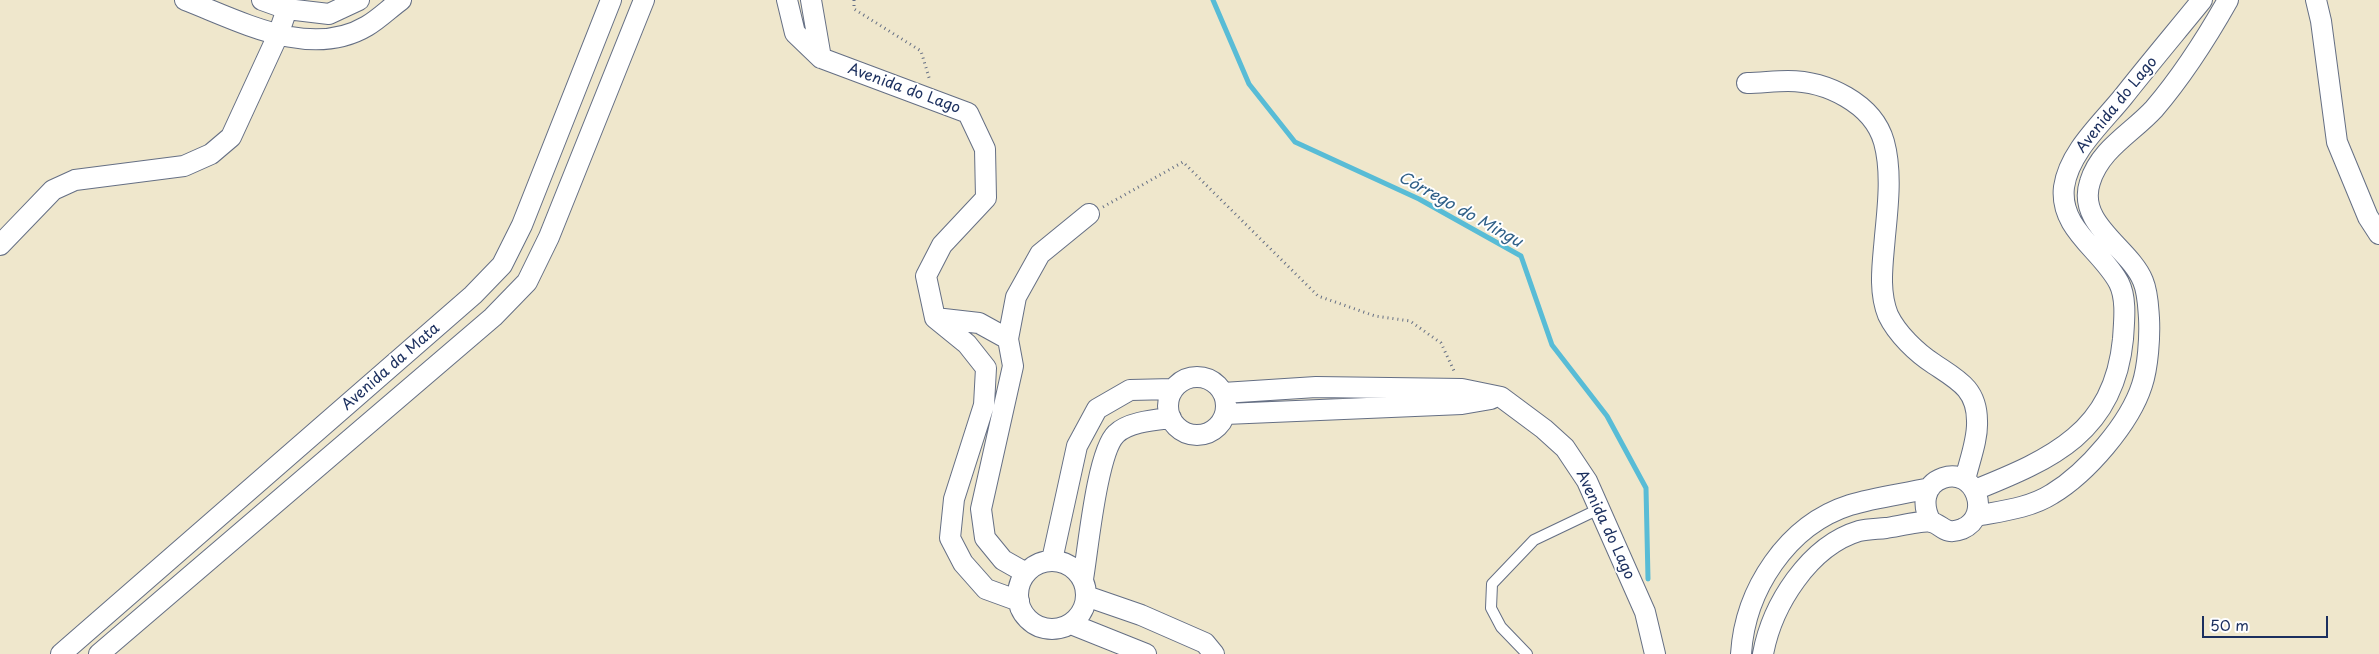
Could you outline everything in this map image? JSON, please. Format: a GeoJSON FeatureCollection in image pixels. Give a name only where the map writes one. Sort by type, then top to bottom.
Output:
{"type":"FeatureCollection","features":[{"type":"Feature","properties":{"kind":"street"},"geometry":{"type":"LineString","coordinates":[[185,0],[278,35],[329,40],[367,26],[401,0]]}},
{"type":"Feature","properties":{"kind":"street"},"geometry":{"type":"LineString","coordinates":[[262,0],[287,9],[328,14],[359,0]]}},
{"type":"Feature","properties":{"kind":"street","name":"Avenida da Mata"},"geometry":{"type":"LineString","coordinates":[[61,654],[443,321],[502,265],[522,225],[611,0]]}},
{"type":"Feature","properties":{"kind":"street","name":"Avenida da Mata"},"geometry":{"type":"LineString","coordinates":[[99,654],[494,317],[527,282],[549,237],[644,0]]}},
{"type":"Feature","properties":{"kind":"street","name":"Avenida do Lago"},"geometry":{"type":"LineString","coordinates":[[787,0],[795,33],[821,58],[968,113],[985,148],[986,198],[942,245],[926,276],[934,318]]}},
{"type":"Feature","properties":{"kind":"street"},"geometry":{"type":"LineString","coordinates":[[811,0],[821,58]]}},
{"type":"Feature","properties":{"kind":"street","name":"Avenida do Lago"},"geometry":{"type":"LineString","coordinates":[[1741,654],[1748,614],[1754,596],[1765,574],[1791,541],[1824,516],[1850,505],[1930,488],[1944,478],[1953,477],[1970,485],[2025,470],[2074,440],[2096,414],[2116,380],[2124,328],[2124,303],[2119,284],[2106,265],[2073,227],[2065,206],[2064,188],[2077,154],[2202,0]]}},
{"type":"Feature","properties":{"kind":"street","name":"Avenida do Lago"},"geometry":{"type":"LineString","coordinates":[[1764,654],[1767,633],[1787,593],[1813,560],[1837,542],[1860,531],[1931,522],[1946,531],[1956,531],[1964,528],[1976,516],[2025,506],[2052,494],[2086,467],[2120,429],[2142,385],[2150,334],[2148,295],[2139,270],[2097,222],[2088,196],[2090,182],[2100,162],[2110,149],[2152,110],[2194,59],[2228,0]]}},
{"type":"Feature","properties":{"kind":"street"},"geometry":{"type":"LineString","coordinates":[[2316,0],[2321,21],[2337,142],[2368,217],[2379,234]]}},
{"type":"Feature","properties":{"kind":"street"},"geometry":{"type":"LineString","coordinates":[[0,245],[53,190],[75,180],[184,166],[211,154],[230,137],[278,35],[287,9]]}},
{"type":"Feature","properties":{"kind":"street"},"geometry":{"type":"LineString","coordinates":[[1747,84],[1789,81],[1809,83],[1836,91],[1861,106],[1878,126],[1887,156],[1888,208],[1881,289],[1889,315],[1906,341],[1933,364],[1955,376],[1967,388],[1974,399],[1978,421],[1970,485],[1979,507],[1976,516]]}},
{"type":"Feature","properties":{"kind":"street"},"geometry":{"type":"LineString","coordinates":[[1026,572],[1003,560],[985,538],[981,509],[1013,366],[1008,339],[1016,297],[1040,254],[1089,214]]}},
{"type":"Feature","properties":{"kind":"street"},"geometry":{"type":"LineString","coordinates":[[934,318],[979,323],[1008,339]]}},
{"type":"Feature","properties":{"kind":"street"},"geometry":{"type":"LineString","coordinates":[[934,318],[967,344],[986,368],[984,405],[954,500],[950,538],[963,563],[986,589],[1019,601]]}},
{"type":"Feature","properties":{"kind":"street"},"geometry":{"type":"LineString","coordinates":[[1199,377],[1209,379],[1223,393],[1226,404],[1225,414],[1213,430],[1194,435],[1180,429],[1171,418],[1168,403],[1173,389],[1180,382],[1199,377]]}},
{"type":"Feature","properties":{"kind":"street","name":"Avenida do Lago"},"geometry":{"type":"LineString","coordinates":[[1223,393],[1316,387],[1462,389],[1501,398],[1544,429],[1565,448],[1587,481],[1645,612],[1655,654]]}},
{"type":"Feature","properties":{"kind":"street"},"geometry":{"type":"LineString","coordinates":[[1052,560],[1077,446],[1097,409],[1130,390],[1173,389]]}},
{"type":"Feature","properties":{"kind":"street"},"geometry":{"type":"LineString","coordinates":[[1225,414],[1462,404],[1501,398]]}},
{"type":"Feature","properties":{"kind":"street"},"geometry":{"type":"LineString","coordinates":[[1171,418],[1139,422],[1116,434],[1103,457],[1084,588],[1084,607],[1071,624],[1061,628],[1040,627],[1030,621],[1023,613],[1019,601],[1020,582],[1026,572],[1042,562],[1052,560],[1064,563],[1075,569],[1084,588],[1205,643],[1214,654]]}},
{"type":"Feature","properties":{"kind":"street"},"geometry":{"type":"LineString","coordinates":[[1930,488],[1926,496],[1925,505],[1931,522]]}},
{"type":"Feature","properties":{"kind":"street"},"geometry":{"type":"LineString","coordinates":[[1071,624],[1146,654]]}},
{"type":"Feature","properties":{"kind":"lane"},"geometry":{"type":"LineString","coordinates":[[1527,654],[1501,627],[1491,608],[1492,584],[1534,540],[1599,509]]}},
{"type":"Feature","properties":{"kind":"path"},"geometry":{"type":"LineString","coordinates":[[854,0],[854,9],[921,51],[936,100]]}},
{"type":"Feature","properties":{"kind":"path"},"geometry":{"type":"LineString","coordinates":[[1089,214],[1183,162],[1318,296],[1375,316],[1410,321],[1441,343],[1462,389]]}},
{"type":"Feature","properties":{"kind":"waterway","name":"Córrego do Mingu"},"geometry":{"type":"LineString","coordinates":[[1213,0],[1249,84],[1295,142],[1419,199],[1521,256],[1552,345],[1607,416],[1646,488],[1648,579]]}}]}
